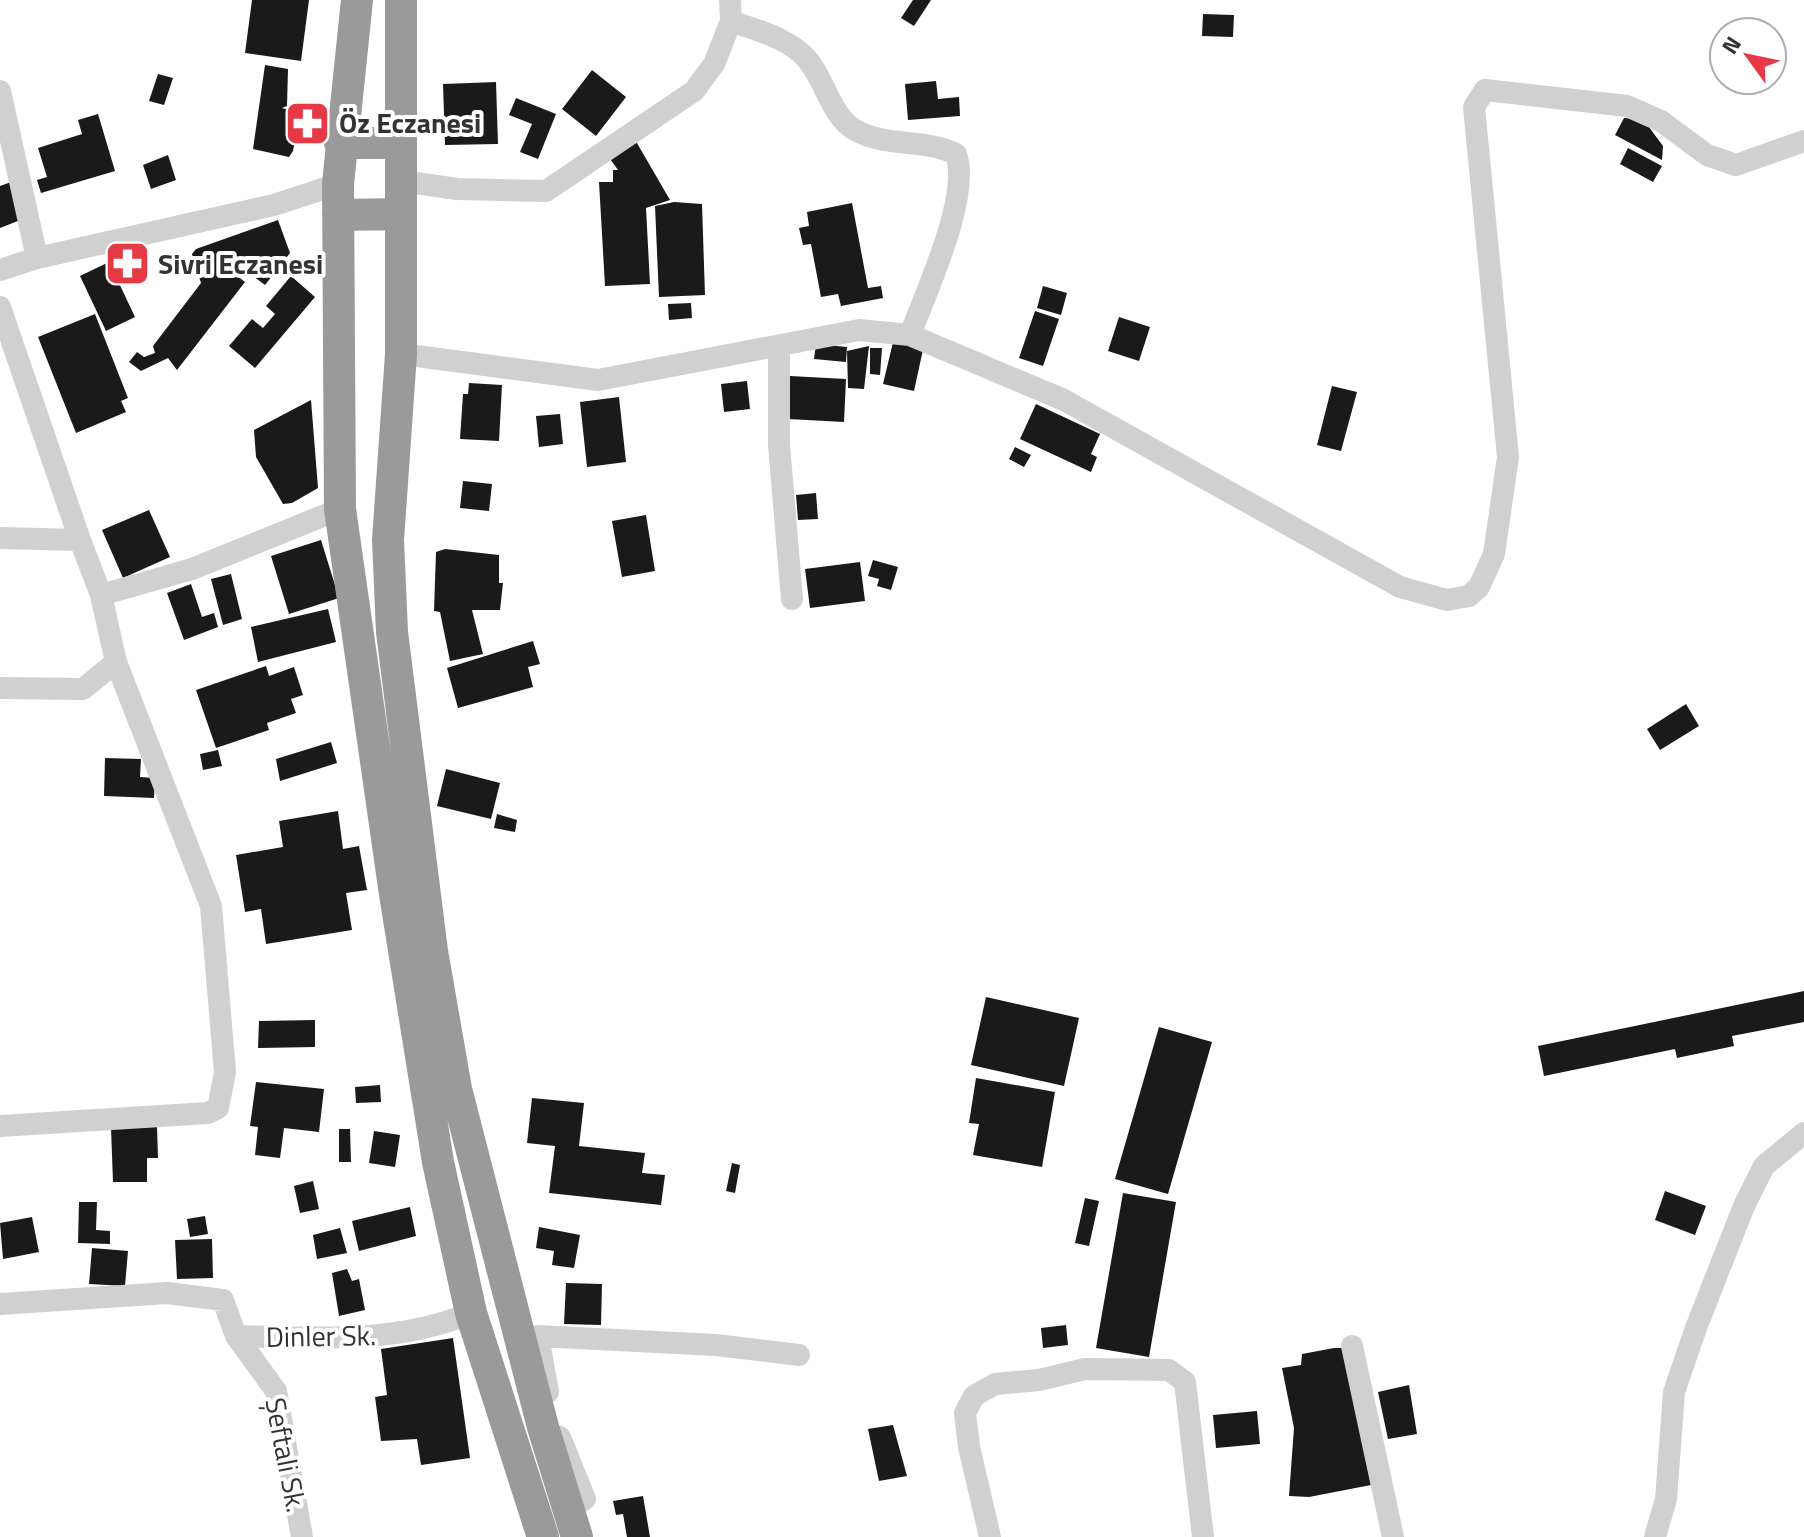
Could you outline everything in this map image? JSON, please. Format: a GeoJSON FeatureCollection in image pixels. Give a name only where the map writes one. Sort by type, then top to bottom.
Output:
{"type":"FeatureCollection","features":[{"type":"Feature","properties":{"kind":"highway"},"geometry":{"type":"LineString","coordinates":[[357,0],[340,143],[338,199],[340,509],[435,1146],[471,1313],[543,1537]]}},
{"type":"Feature","properties":{"kind":"highway"},"geometry":{"type":"LineString","coordinates":[[401,0],[401,354],[388,555],[392,632],[432,951],[456,1089],[543,1427],[572,1523]]}},
{"type":"Feature","properties":{"kind":"highway"},"geometry":{"type":"LineString","coordinates":[[340,143],[401,143]]}},
{"type":"Feature","properties":{"kind":"highway"},"geometry":{"type":"LineString","coordinates":[[338,199],[401,214]]}},
{"type":"Feature","properties":{"kind":"street"},"geometry":{"type":"LineString","coordinates":[[402,181],[457,189],[546,191],[694,91],[714,64],[731,10],[806,58],[852,129],[875,138],[935,144],[956,154],[961,169],[949,231],[910,335]]}},
{"type":"Feature","properties":{"kind":"street"},"geometry":{"type":"LineString","coordinates":[[401,354],[598,380],[859,330],[910,335],[1064,400],[1400,587],[1447,600],[1469,596],[1479,587],[1494,554],[1508,457],[1474,107],[1485,90],[1627,106],[1661,121],[1707,155],[1736,165],[1804,141]]}},
{"type":"Feature","properties":{"kind":"street"},"geometry":{"type":"LineString","coordinates":[[0,91],[37,258]]}},
{"type":"Feature","properties":{"kind":"street"},"geometry":{"type":"LineString","coordinates":[[0,270],[37,258],[274,205],[338,199]]}},
{"type":"Feature","properties":{"kind":"street"},"geometry":{"type":"LineString","coordinates":[[0,307],[101,595],[116,662],[211,906],[225,1072],[218,1108],[208,1113],[0,1126]]}},
{"type":"Feature","properties":{"kind":"street"},"geometry":{"type":"LineString","coordinates":[[779,346],[779,445],[792,599]]}},
{"type":"Feature","properties":{"kind":"street"},"geometry":{"type":"LineString","coordinates":[[101,595],[192,569],[340,509]]}},
{"type":"Feature","properties":{"kind":"street"},"geometry":{"type":"LineString","coordinates":[[0,538],[80,540]]}},
{"type":"Feature","properties":{"kind":"street"},"geometry":{"type":"LineString","coordinates":[[0,688],[83,689],[116,662]]}},
{"type":"Feature","properties":{"kind":"street"},"geometry":{"type":"LineString","coordinates":[[1655,1537],[1666,1499],[1674,1392],[1696,1328],[1744,1206],[1764,1166],[1804,1133]]}},
{"type":"Feature","properties":{"kind":"street","name":"Dinler Sk."},"geometry":{"type":"LineString","coordinates":[[0,1304],[167,1293],[196,1296],[223,1300],[236,1336],[331,1339],[388,1335],[437,1327],[471,1313]]}},
{"type":"Feature","properties":{"kind":"street","name":"Şeftali Sk."},"geometry":{"type":"LineString","coordinates":[[236,1336],[276,1391],[302,1537]]}},
{"type":"Feature","properties":{"kind":"street"},"geometry":{"type":"LineString","coordinates":[[572,1523],[585,1499],[552,1416],[538,1336],[716,1345],[799,1355]]}},
{"type":"Feature","properties":{"kind":"street"},"geometry":{"type":"LineString","coordinates":[[1352,1346],[1393,1537]]}},
{"type":"Feature","properties":{"kind":"street"},"geometry":{"type":"LineString","coordinates":[[990,1537],[969,1447],[965,1413],[974,1396],[995,1384],[1039,1380],[1085,1369],[1169,1370],[1185,1382],[1203,1537]]}},
{"type":"Feature","properties":{"kind":"building"},"geometry":{"type":"Polygon","coordinates":[[[252,0],[309,0],[301,61],[245,53],[252,0]]]}},
{"type":"Feature","properties":{"kind":"building"},"geometry":{"type":"Polygon","coordinates":[[[913,0],[931,0],[914,26],[901,18],[913,0]]]}},
{"type":"Feature","properties":{"kind":"building"},"geometry":{"type":"Polygon","coordinates":[[[1203,14],[1234,15],[1233,37],[1202,36],[1203,14]]]}},
{"type":"Feature","properties":{"kind":"building"},"geometry":{"type":"Polygon","coordinates":[[[265,65],[288,69],[287,106],[282,108],[300,113],[293,151],[289,157],[253,149],[265,65]]]}},
{"type":"Feature","properties":{"kind":"building"},"geometry":{"type":"Polygon","coordinates":[[[592,70],[626,97],[596,136],[562,109],[592,70]]]}},
{"type":"Feature","properties":{"kind":"building"},"geometry":{"type":"Polygon","coordinates":[[[158,74],[173,78],[164,105],[149,101],[158,74]]]}},
{"type":"Feature","properties":{"kind":"building"},"geometry":{"type":"Polygon","coordinates":[[[936,81],[938,99],[959,97],[960,116],[908,120],[905,84],[936,81]]]}},
{"type":"Feature","properties":{"kind":"building"},"geometry":{"type":"Polygon","coordinates":[[[496,82],[498,144],[445,145],[443,84],[496,82]]]}},
{"type":"Feature","properties":{"kind":"building"},"geometry":{"type":"Polygon","coordinates":[[[516,98],[556,114],[538,159],[520,152],[532,124],[509,115],[516,98]]]}},
{"type":"Feature","properties":{"kind":"building"},"geometry":{"type":"Polygon","coordinates":[[[98,114],[115,171],[41,193],[37,180],[47,177],[38,148],[82,134],[78,120],[98,114]]]}},
{"type":"Feature","properties":{"kind":"building"},"geometry":{"type":"Polygon","coordinates":[[[1624,118],[1643,119],[1663,146],[1662,160],[1615,135],[1624,118]]]}},
{"type":"Feature","properties":{"kind":"building"},"geometry":{"type":"Polygon","coordinates":[[[634,138],[670,200],[646,208],[650,284],[605,286],[599,182],[613,182],[613,170],[618,170],[608,156],[634,138]]]}},
{"type":"Feature","properties":{"kind":"building"},"geometry":{"type":"Polygon","coordinates":[[[1628,148],[1662,166],[1653,182],[1620,164],[1628,148]]]}},
{"type":"Feature","properties":{"kind":"building"},"geometry":{"type":"Polygon","coordinates":[[[168,155],[176,180],[151,189],[143,165],[168,155]]]}},
{"type":"Feature","properties":{"kind":"building"},"geometry":{"type":"Polygon","coordinates":[[[11,182],[23,219],[0,228],[0,186],[11,182]]]}},
{"type":"Feature","properties":{"kind":"building"},"geometry":{"type":"Polygon","coordinates":[[[674,202],[702,204],[705,295],[659,297],[655,206],[674,202]]]}},
{"type":"Feature","properties":{"kind":"building"},"geometry":{"type":"Polygon","coordinates":[[[852,203],[868,288],[881,286],[883,298],[841,306],[838,294],[821,297],[811,244],[803,245],[799,228],[809,226],[807,212],[852,203]]]}},
{"type":"Feature","properties":{"kind":"building"},"geometry":{"type":"Polygon","coordinates":[[[278,220],[290,253],[265,285],[232,260],[236,275],[245,282],[177,370],[168,358],[141,371],[129,362],[137,352],[144,357],[155,353],[153,346],[201,283],[192,254],[196,249],[278,220]]]}},
{"type":"Feature","properties":{"kind":"building"},"geometry":{"type":"Polygon","coordinates":[[[109,262],[135,317],[106,331],[80,276],[109,262]]]}},
{"type":"Feature","properties":{"kind":"building"},"geometry":{"type":"Polygon","coordinates":[[[291,276],[315,297],[255,368],[229,346],[252,319],[263,328],[275,314],[266,306],[291,276]]]}},
{"type":"Feature","properties":{"kind":"building"},"geometry":{"type":"Polygon","coordinates":[[[1043,286],[1067,293],[1061,315],[1037,308],[1043,286]]]}},
{"type":"Feature","properties":{"kind":"building"},"geometry":{"type":"Polygon","coordinates":[[[691,303],[692,318],[669,320],[668,304],[691,303]]]}},
{"type":"Feature","properties":{"kind":"building"},"geometry":{"type":"Polygon","coordinates":[[[1035,311],[1059,319],[1043,366],[1019,358],[1035,311]]]}},
{"type":"Feature","properties":{"kind":"building"},"geometry":{"type":"Polygon","coordinates":[[[95,314],[128,398],[121,401],[126,412],[76,433],[38,337],[95,314]]]}},
{"type":"Feature","properties":{"kind":"building"},"geometry":{"type":"Polygon","coordinates":[[[1119,317],[1150,327],[1139,361],[1108,351],[1119,317]]]}},
{"type":"Feature","properties":{"kind":"building"},"geometry":{"type":"Polygon","coordinates":[[[894,338],[924,345],[914,391],[883,384],[894,338]]]}},
{"type":"Feature","properties":{"kind":"building"},"geometry":{"type":"Polygon","coordinates":[[[816,344],[847,347],[846,362],[814,359],[816,344]]]}},
{"type":"Feature","properties":{"kind":"building"},"geometry":{"type":"Polygon","coordinates":[[[869,346],[864,389],[848,388],[847,351],[869,346]]]}},
{"type":"Feature","properties":{"kind":"building"},"geometry":{"type":"Polygon","coordinates":[[[870,348],[882,348],[880,375],[870,374],[870,348]]]}},
{"type":"Feature","properties":{"kind":"building"},"geometry":{"type":"Polygon","coordinates":[[[790,376],[846,379],[844,422],[788,419],[790,376]]]}},
{"type":"Feature","properties":{"kind":"building"},"geometry":{"type":"Polygon","coordinates":[[[747,381],[750,409],[724,412],[721,384],[747,381]]]}},
{"type":"Feature","properties":{"kind":"building"},"geometry":{"type":"Polygon","coordinates":[[[469,383],[502,385],[499,441],[460,439],[463,394],[468,394],[469,383]]]}},
{"type":"Feature","properties":{"kind":"building"},"geometry":{"type":"Polygon","coordinates":[[[1332,386],[1357,392],[1341,451],[1317,445],[1332,386]]]}},
{"type":"Feature","properties":{"kind":"building"},"geometry":{"type":"Polygon","coordinates":[[[619,397],[626,462],[587,467],[580,402],[619,397]]]}},
{"type":"Feature","properties":{"kind":"building"},"geometry":{"type":"Polygon","coordinates":[[[311,400],[318,488],[292,503],[283,504],[256,457],[254,430],[311,400]]]}},
{"type":"Feature","properties":{"kind":"building"},"geometry":{"type":"Polygon","coordinates":[[[1036,404],[1100,434],[1091,454],[1097,457],[1091,472],[1020,439],[1036,404]]]}},
{"type":"Feature","properties":{"kind":"building"},"geometry":{"type":"Polygon","coordinates":[[[560,414],[563,444],[539,447],[536,416],[560,414]]]}},
{"type":"Feature","properties":{"kind":"building"},"geometry":{"type":"Polygon","coordinates":[[[1015,447],[1031,455],[1024,467],[1009,459],[1015,447]]]}},
{"type":"Feature","properties":{"kind":"building"},"geometry":{"type":"Polygon","coordinates":[[[463,481],[492,484],[489,511],[460,508],[463,481]]]}},
{"type":"Feature","properties":{"kind":"building"},"geometry":{"type":"Polygon","coordinates":[[[816,493],[818,519],[798,520],[796,495],[816,493]]]}},
{"type":"Feature","properties":{"kind":"building"},"geometry":{"type":"Polygon","coordinates":[[[149,510],[170,557],[123,578],[102,530],[149,510]]]}},
{"type":"Feature","properties":{"kind":"building"},"geometry":{"type":"Polygon","coordinates":[[[646,515],[655,571],[622,577],[612,521],[646,515]]]}},
{"type":"Feature","properties":{"kind":"building"},"geometry":{"type":"Polygon","coordinates":[[[321,540],[339,598],[289,614],[271,556],[321,540]]]}},
{"type":"Feature","properties":{"kind":"building"},"geometry":{"type":"Polygon","coordinates":[[[445,549],[499,555],[499,583],[503,583],[500,610],[472,610],[483,654],[450,661],[440,612],[434,611],[436,552],[445,549]]]}},
{"type":"Feature","properties":{"kind":"building"},"geometry":{"type":"Polygon","coordinates":[[[873,560],[898,567],[891,590],[877,586],[879,579],[868,576],[873,560]]]}},
{"type":"Feature","properties":{"kind":"building"},"geometry":{"type":"Polygon","coordinates":[[[860,562],[865,601],[810,608],[805,569],[860,562]]]}},
{"type":"Feature","properties":{"kind":"building"},"geometry":{"type":"Polygon","coordinates":[[[231,574],[242,619],[223,625],[211,579],[231,574]]]}},
{"type":"Feature","properties":{"kind":"building"},"geometry":{"type":"Polygon","coordinates":[[[191,584],[202,617],[214,613],[218,627],[184,640],[167,593],[191,584]]]}},
{"type":"Feature","properties":{"kind":"building"},"geometry":{"type":"Polygon","coordinates":[[[328,609],[336,642],[258,662],[251,627],[328,609]]]}},
{"type":"Feature","properties":{"kind":"building"},"geometry":{"type":"Polygon","coordinates":[[[533,641],[540,664],[528,667],[533,687],[458,708],[447,668],[533,641]]]}},
{"type":"Feature","properties":{"kind":"building"},"geometry":{"type":"Polygon","coordinates":[[[266,666],[269,676],[294,667],[303,695],[291,699],[296,713],[267,723],[269,730],[216,748],[196,690],[266,666]]]}},
{"type":"Feature","properties":{"kind":"building"},"geometry":{"type":"Polygon","coordinates":[[[1686,704],[1699,726],[1660,750],[1647,729],[1686,704]]]}},
{"type":"Feature","properties":{"kind":"building"},"geometry":{"type":"Polygon","coordinates":[[[331,742],[337,763],[280,781],[276,759],[331,742]]]}},
{"type":"Feature","properties":{"kind":"building"},"geometry":{"type":"Polygon","coordinates":[[[218,750],[222,766],[203,770],[200,754],[218,750]]]}},
{"type":"Feature","properties":{"kind":"building"},"geometry":{"type":"Polygon","coordinates":[[[105,758],[141,759],[140,777],[155,778],[154,798],[104,796],[105,758]]]}},
{"type":"Feature","properties":{"kind":"building"},"geometry":{"type":"Polygon","coordinates":[[[446,769],[500,783],[491,819],[437,806],[446,769]]]}},
{"type":"Feature","properties":{"kind":"building"},"geometry":{"type":"Polygon","coordinates":[[[338,811],[343,849],[359,846],[367,890],[346,893],[352,930],[266,944],[261,909],[245,912],[236,855],[283,847],[279,821],[338,811]]]}},
{"type":"Feature","properties":{"kind":"building"},"geometry":{"type":"Polygon","coordinates":[[[497,814],[517,820],[515,832],[494,828],[497,814]]]}},
{"type":"Feature","properties":{"kind":"building"},"geometry":{"type":"Polygon","coordinates":[[[1804,991],[1804,1022],[1732,1036],[1734,1046],[1677,1058],[1675,1049],[1544,1076],[1538,1046],[1804,991]]]}},
{"type":"Feature","properties":{"kind":"building"},"geometry":{"type":"Polygon","coordinates":[[[986,997],[1079,1018],[1064,1086],[971,1065],[986,997]]]}},
{"type":"Feature","properties":{"kind":"building"},"geometry":{"type":"Polygon","coordinates":[[[315,1020],[315,1047],[258,1048],[259,1021],[315,1020]]]}},
{"type":"Feature","properties":{"kind":"building"},"geometry":{"type":"Polygon","coordinates":[[[1159,1027],[1212,1042],[1168,1194],[1115,1179],[1159,1027]]]}},
{"type":"Feature","properties":{"kind":"building"},"geometry":{"type":"Polygon","coordinates":[[[976,1078],[1055,1092],[1042,1167],[973,1155],[979,1124],[969,1123],[976,1078]]]}},
{"type":"Feature","properties":{"kind":"building"},"geometry":{"type":"Polygon","coordinates":[[[256,1082],[324,1089],[319,1132],[284,1128],[280,1158],[255,1155],[258,1127],[250,1126],[256,1082]]]}},
{"type":"Feature","properties":{"kind":"building"},"geometry":{"type":"Polygon","coordinates":[[[380,1085],[381,1102],[356,1103],[355,1087],[380,1085]]]}},
{"type":"Feature","properties":{"kind":"building"},"geometry":{"type":"Polygon","coordinates":[[[532,1098],[584,1103],[579,1146],[645,1153],[642,1173],[665,1175],[661,1205],[549,1193],[555,1146],[527,1143],[532,1098]]]}},
{"type":"Feature","properties":{"kind":"building"},"geometry":{"type":"Polygon","coordinates":[[[157,1127],[158,1158],[147,1158],[147,1182],[113,1182],[111,1128],[157,1127]]]}},
{"type":"Feature","properties":{"kind":"building"},"geometry":{"type":"Polygon","coordinates":[[[339,1129],[350,1129],[351,1162],[339,1162],[339,1129]]]}},
{"type":"Feature","properties":{"kind":"building"},"geometry":{"type":"Polygon","coordinates":[[[374,1131],[400,1135],[395,1167],[369,1163],[374,1131]]]}},
{"type":"Feature","properties":{"kind":"building"},"geometry":{"type":"Polygon","coordinates":[[[732,1163],[740,1165],[735,1193],[726,1191],[732,1163]]]}},
{"type":"Feature","properties":{"kind":"building"},"geometry":{"type":"Polygon","coordinates":[[[313,1181],[319,1209],[300,1213],[294,1186],[313,1181]]]}},
{"type":"Feature","properties":{"kind":"building"},"geometry":{"type":"Polygon","coordinates":[[[1665,1191],[1706,1206],[1695,1235],[1655,1220],[1665,1191]]]}},
{"type":"Feature","properties":{"kind":"building"},"geometry":{"type":"Polygon","coordinates":[[[1123,1193],[1176,1202],[1149,1357],[1096,1348],[1123,1193]]]}},
{"type":"Feature","properties":{"kind":"building"},"geometry":{"type":"Polygon","coordinates":[[[1085,1198],[1099,1201],[1089,1246],[1075,1243],[1085,1198]]]}},
{"type":"Feature","properties":{"kind":"building"},"geometry":{"type":"Polygon","coordinates":[[[79,1202],[97,1202],[96,1230],[110,1231],[110,1244],[78,1243],[79,1202]]]}},
{"type":"Feature","properties":{"kind":"building"},"geometry":{"type":"Polygon","coordinates":[[[410,1207],[416,1236],[359,1251],[352,1221],[410,1207]]]}},
{"type":"Feature","properties":{"kind":"building"},"geometry":{"type":"Polygon","coordinates":[[[205,1216],[208,1234],[190,1237],[187,1219],[205,1216]]]}},
{"type":"Feature","properties":{"kind":"building"},"geometry":{"type":"Polygon","coordinates":[[[32,1217],[39,1252],[3,1259],[0,1223],[32,1217]]]}},
{"type":"Feature","properties":{"kind":"building"},"geometry":{"type":"Polygon","coordinates":[[[539,1227],[580,1235],[574,1268],[552,1265],[554,1251],[536,1248],[539,1227]]]}},
{"type":"Feature","properties":{"kind":"building"},"geometry":{"type":"Polygon","coordinates":[[[340,1228],[347,1253],[317,1259],[313,1235],[340,1228]]]}},
{"type":"Feature","properties":{"kind":"building"},"geometry":{"type":"Polygon","coordinates":[[[212,1239],[213,1278],[177,1279],[175,1240],[212,1239]]]}},
{"type":"Feature","properties":{"kind":"building"},"geometry":{"type":"Polygon","coordinates":[[[92,1248],[128,1251],[125,1286],[89,1284],[92,1248]]]}},
{"type":"Feature","properties":{"kind":"building"},"geometry":{"type":"Polygon","coordinates":[[[347,1269],[352,1281],[359,1279],[365,1310],[339,1316],[332,1273],[347,1269]]]}},
{"type":"Feature","properties":{"kind":"building"},"geometry":{"type":"Polygon","coordinates":[[[566,1283],[602,1284],[601,1325],[564,1324],[566,1283]]]}},
{"type":"Feature","properties":{"kind":"building"},"geometry":{"type":"Polygon","coordinates":[[[1066,1325],[1068,1345],[1043,1348],[1041,1328],[1066,1325]]]}},
{"type":"Feature","properties":{"kind":"building"},"geometry":{"type":"Polygon","coordinates":[[[453,1338],[470,1458],[421,1465],[417,1439],[381,1441],[375,1397],[387,1395],[381,1349],[453,1338]]]}},
{"type":"Feature","properties":{"kind":"building"},"geometry":{"type":"Polygon","coordinates":[[[1344,1348],[1371,1485],[1309,1497],[1289,1496],[1294,1428],[1282,1368],[1301,1365],[1302,1354],[1344,1348]]]}},
{"type":"Feature","properties":{"kind":"building"},"geometry":{"type":"Polygon","coordinates":[[[1409,1385],[1417,1434],[1388,1439],[1378,1392],[1409,1385]]]}},
{"type":"Feature","properties":{"kind":"building"},"geometry":{"type":"Polygon","coordinates":[[[1257,1411],[1260,1444],[1216,1448],[1213,1415],[1257,1411]]]}},
{"type":"Feature","properties":{"kind":"building"},"geometry":{"type":"Polygon","coordinates":[[[893,1425],[907,1476],[879,1481],[868,1429],[893,1425]]]}},
{"type":"Feature","properties":{"kind":"building"},"geometry":{"type":"Polygon","coordinates":[[[643,1496],[650,1537],[627,1537],[623,1514],[616,1515],[613,1501],[643,1496]]]}},
{"type":"Feature","properties":{"kind":"place","name":"Öz Eczanesi"},"geometry":{"type":"Point","coordinates":[308,123]}},
{"type":"Feature","properties":{"kind":"place","name":"Sivri Eczanesi"},"geometry":{"type":"Point","coordinates":[127,264]}}]}
